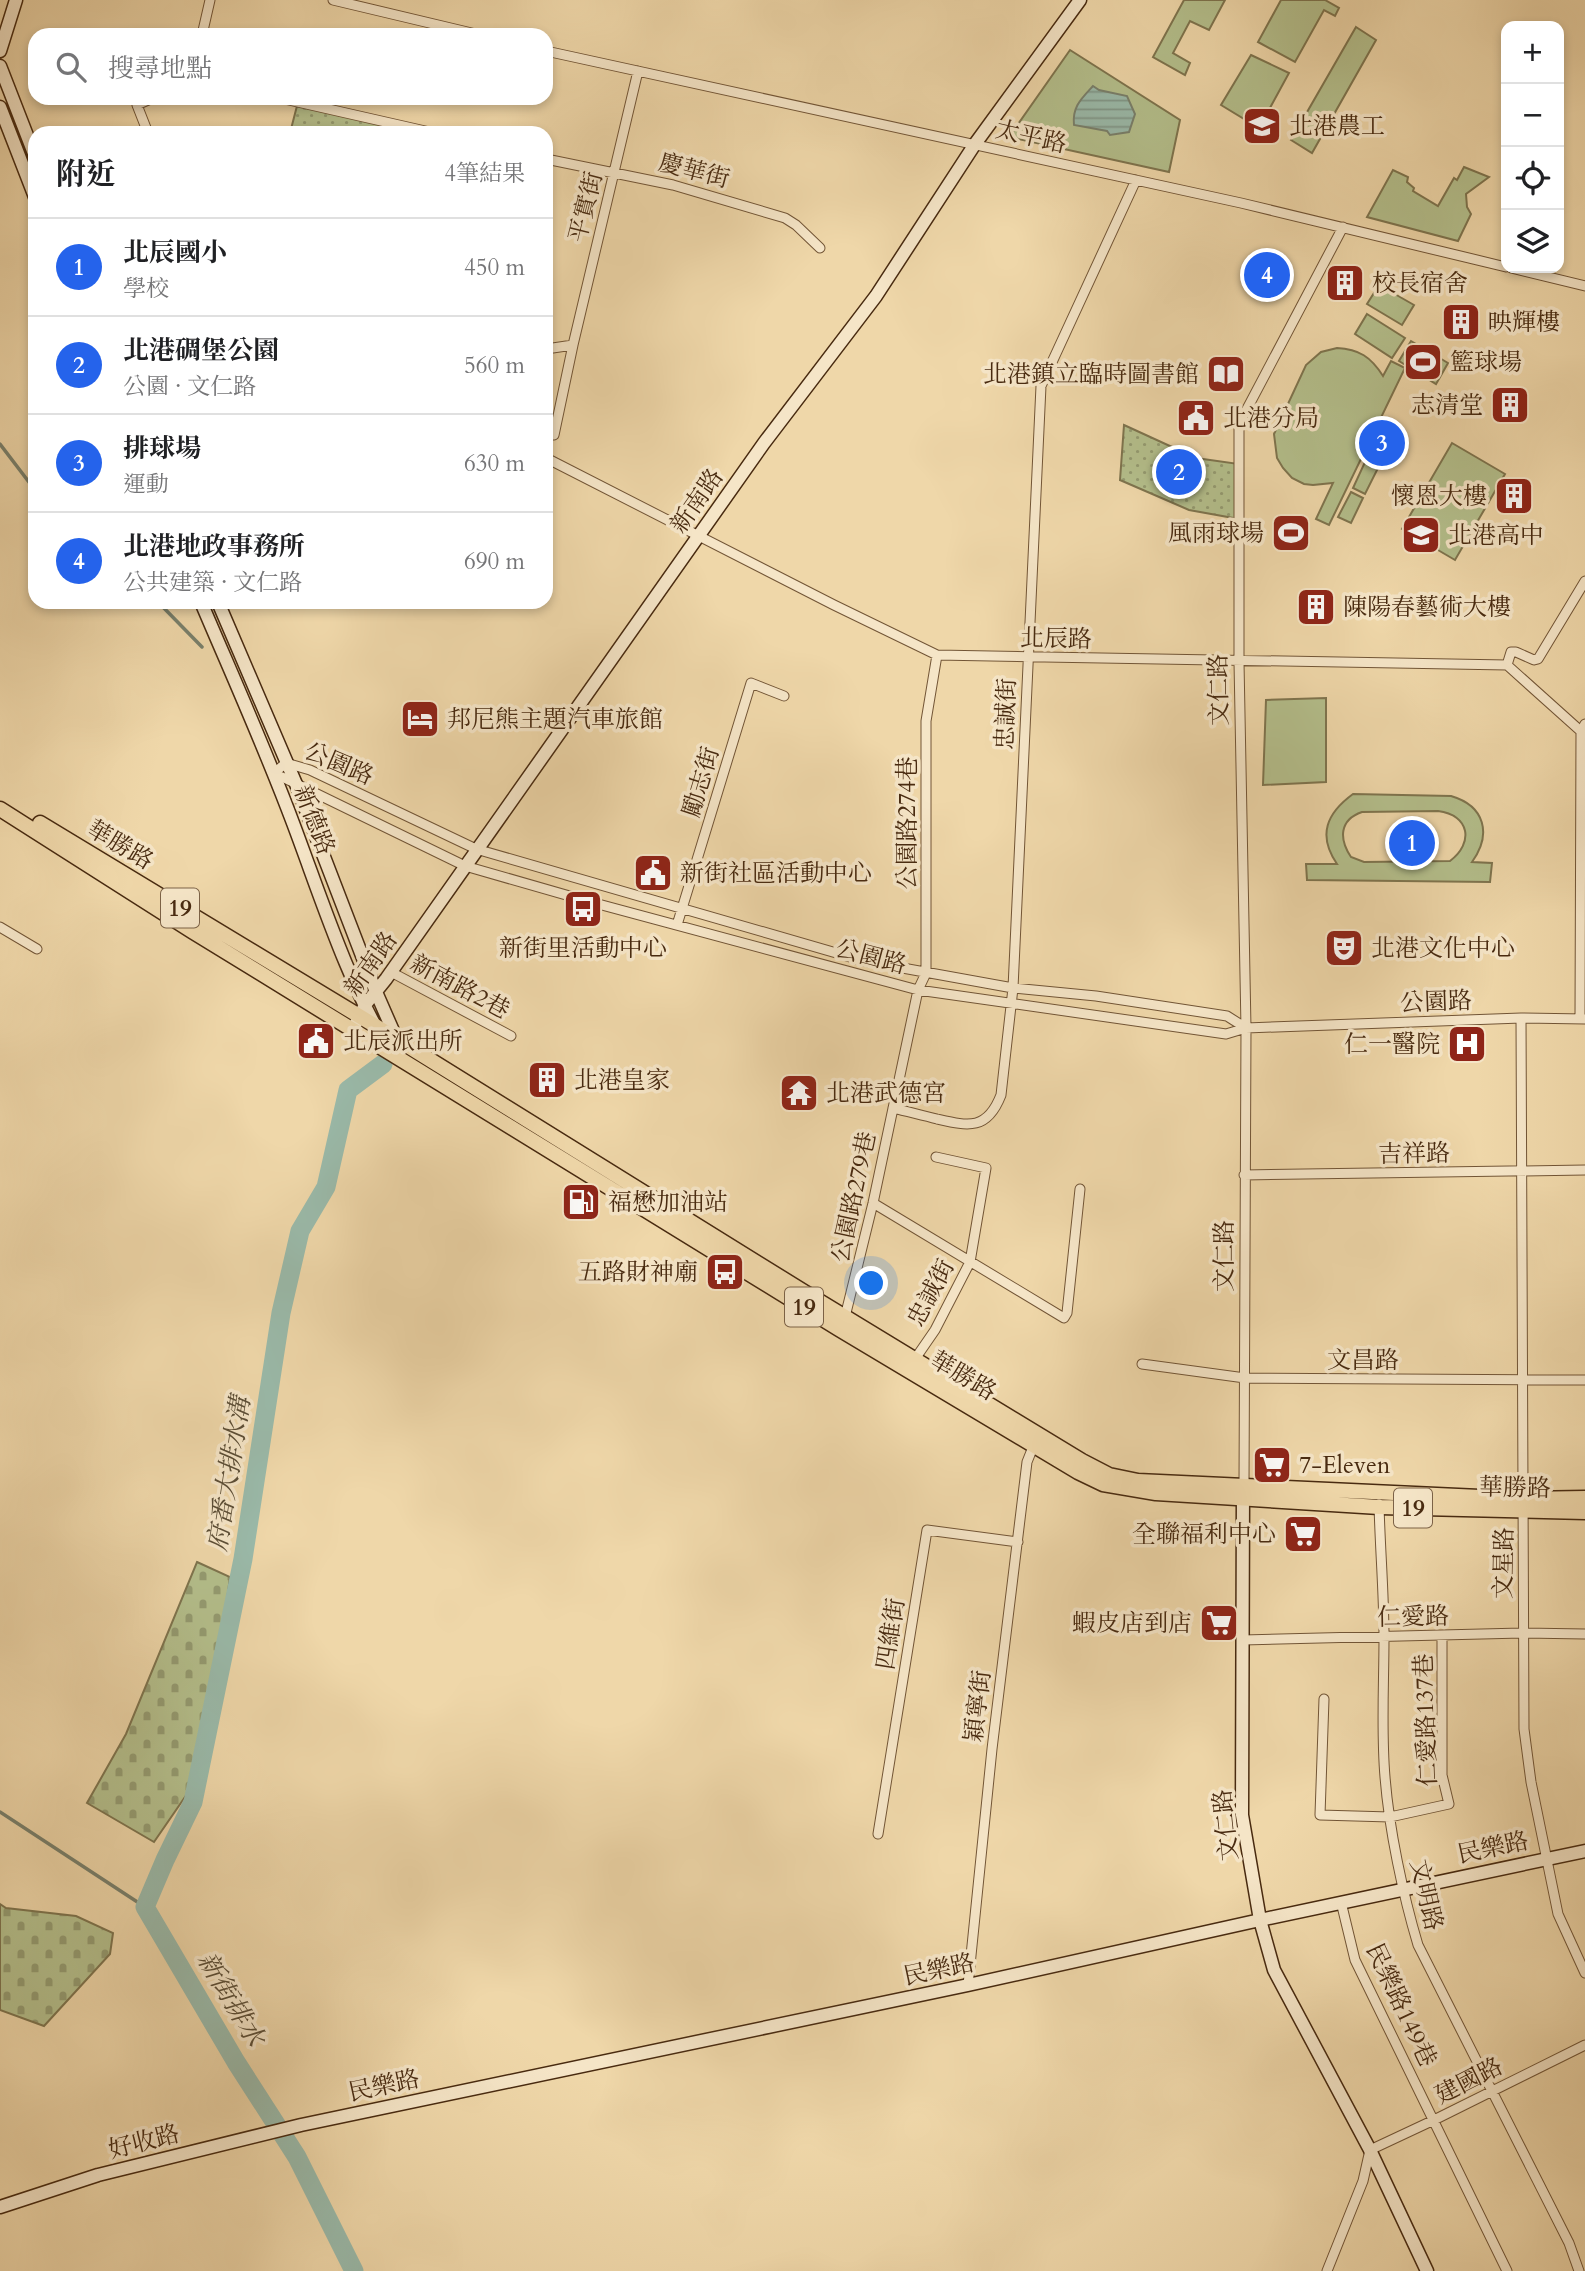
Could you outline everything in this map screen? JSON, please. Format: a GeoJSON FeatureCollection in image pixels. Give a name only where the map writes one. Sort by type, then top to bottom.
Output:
{"type":"FeatureCollection","features":[{"type":"Feature","properties":{"kind":"main road"},"geometry":{"type":"LineString","coordinates":[[0,51],[16,0]]}},
{"type":"Feature","properties":{"kind":"main road","name":"新南路"},"geometry":{"type":"LineString","coordinates":[[359,1017],[764,443],[876,296],[975,144],[1080,0]]}},
{"type":"Feature","properties":{"kind":"main road"},"geometry":{"type":"LineString","coordinates":[[0,66],[28,138]]}},
{"type":"Feature","properties":{"kind":"main road"},"geometry":{"type":"LineString","coordinates":[[0,107],[28,179]]}},
{"type":"Feature","properties":{"kind":"main road","name":"新德路"},"geometry":{"type":"LineString","coordinates":[[204,609],[274,773],[353,982],[359,1017]]}},
{"type":"Feature","properties":{"kind":"main road","name":"新德路"},"geometry":{"type":"LineString","coordinates":[[221,609],[296,784],[394,1046]]}},
{"type":"Feature","properties":{"kind":"main road","name":"華勝路"},"geometry":{"type":"LineString","coordinates":[[0,799],[359,1017]]}},
{"type":"Feature","properties":{"kind":"main road","name":"華勝路"},"geometry":{"type":"LineString","coordinates":[[0,809],[192,931],[359,1017]]}},
{"type":"Feature","properties":{"kind":"main road","name":"19"},"geometry":{"type":"LineString","coordinates":[[359,1017],[374,1025],[394,1046]]}},
{"type":"Feature","properties":{"kind":"main road","name":"19"},"geometry":{"type":"LineString","coordinates":[[359,1017],[394,1046]]}},
{"type":"Feature","properties":{"kind":"main road","name":"華勝路"},"geometry":{"type":"LineString","coordinates":[[394,1046],[843,1324],[1037,1440],[1110,1475],[1138,1481],[1379,1507],[1523,1505],[1585,1498]]}},
{"type":"Feature","properties":{"kind":"main road","name":"華勝路"},"geometry":{"type":"LineString","coordinates":[[843,1324],[915,1359],[1037,1440]]}},
{"type":"Feature","properties":{"kind":"main road","name":"華勝路"},"geometry":{"type":"LineString","coordinates":[[1243,1492],[1380,1492],[1585,1512]]}},
{"type":"Feature","properties":{"kind":"main road","name":"文仁路"},"geometry":{"type":"LineString","coordinates":[[1243,1492],[1242,1815],[1260,1920],[1274,1970],[1370,2150],[1427,2271]]}},
{"type":"Feature","properties":{"kind":"main road","name":"民樂路"},"geometry":{"type":"LineString","coordinates":[[301,2126],[1585,1851]]}},
{"type":"Feature","properties":{"kind":"main road","name":"好收路"},"geometry":{"type":"LineString","coordinates":[[0,2207],[98,2175],[301,2126]]}},
{"type":"Feature","properties":{"kind":"street"},"geometry":{"type":"LineString","coordinates":[[204,28],[210,0]]}},
{"type":"Feature","properties":{"kind":"street"},"geometry":{"type":"LineString","coordinates":[[333,0],[451,28]]}},
{"type":"Feature","properties":{"kind":"street","name":"太平路"},"geometry":{"type":"LineString","coordinates":[[553,53],[1136,180],[1501,265]]}},
{"type":"Feature","properties":{"kind":"street","name":"平實街"},"geometry":{"type":"LineString","coordinates":[[554,435],[638,71]]}},
{"type":"Feature","properties":{"kind":"street"},"geometry":{"type":"LineString","coordinates":[[137,105],[146,126]]}},
{"type":"Feature","properties":{"kind":"street"},"geometry":{"type":"LineString","coordinates":[[311,105],[403,126]]}},
{"type":"Feature","properties":{"kind":"street","name":"慶華街"},"geometry":{"type":"LineString","coordinates":[[553,160],[673,185],[785,218],[820,248]]}},
{"type":"Feature","properties":{"kind":"street","name":"忠誠街"},"geometry":{"type":"LineString","coordinates":[[893,1108],[967,1126],[982,1122],[995,1111],[1001,1096],[1013,988],[1041,386],[1136,180]]}},
{"type":"Feature","properties":{"kind":"street","name":"文仁路"},"geometry":{"type":"LineString","coordinates":[[1243,1492],[1246,1028],[1239,662],[1239,424],[1343,227]]}},
{"type":"Feature","properties":{"kind":"street","name":"太平路"},"geometry":{"type":"LineString","coordinates":[[1533,273],[1585,286]]}},
{"type":"Feature","properties":{"kind":"street"},"geometry":{"type":"LineString","coordinates":[[553,348],[573,345]]}},
{"type":"Feature","properties":{"kind":"street","name":"北辰路"},"geometry":{"type":"LineString","coordinates":[[553,461],[937,655],[1507,665],[1511,652],[1538,659],[1585,581]]}},
{"type":"Feature","properties":{"kind":"street","name":"公園路274巷"},"geometry":{"type":"LineString","coordinates":[[918,990],[926,973],[926,721],[937,655]]}},
{"type":"Feature","properties":{"kind":"street"},"geometry":{"type":"LineString","coordinates":[[1507,665],[1584,730],[1582,1019]]}},
{"type":"Feature","properties":{"kind":"street","name":"勵志街"},"geometry":{"type":"LineString","coordinates":[[677,925],[751,683],[783,696]]}},
{"type":"Feature","properties":{"kind":"street","name":"公園路"},"geometry":{"type":"LineString","coordinates":[[1246,1028],[1227,1016],[1096,996],[1013,988],[864,961],[476,849],[310,770],[286,763],[274,773],[465,866],[918,990],[1226,1034],[1246,1028],[1521,1018],[1582,1019]]}},
{"type":"Feature","properties":{"kind":"street"},"geometry":{"type":"LineString","coordinates":[[0,927],[37,949]]}},
{"type":"Feature","properties":{"kind":"street","name":"新南路2巷"},"geometry":{"type":"LineString","coordinates":[[391,972],[511,1036]]}},
{"type":"Feature","properties":{"kind":"street","name":"公園路279巷"},"geometry":{"type":"LineString","coordinates":[[843,1324],[873,1203],[918,990]]}},
{"type":"Feature","properties":{"kind":"street","name":"文星路"},"geometry":{"type":"LineString","coordinates":[[1521,1018],[1524,1729],[1531,1782],[1558,1914],[1585,1973]]}},
{"type":"Feature","properties":{"kind":"street","name":"忠誠街"},"geometry":{"type":"LineString","coordinates":[[915,1359],[935,1330],[970,1262],[985,1168],[936,1157]]}},
{"type":"Feature","properties":{"kind":"street","name":"吉祥路"},"geometry":{"type":"LineString","coordinates":[[1244,1175],[1585,1170]]}},
{"type":"Feature","properties":{"kind":"street"},"geometry":{"type":"LineString","coordinates":[[873,1203],[1064,1318],[1067,1313],[1080,1189]]}},
{"type":"Feature","properties":{"kind":"street","name":"文昌路"},"geometry":{"type":"LineString","coordinates":[[1142,1364],[1245,1378],[1585,1380]]}},
{"type":"Feature","properties":{"kind":"street","name":"穎寧街"},"geometry":{"type":"LineString","coordinates":[[968,1985],[992,1749],[1027,1462],[1037,1440]]}},
{"type":"Feature","properties":{"kind":"street","name":"文明路"},"geometry":{"type":"LineString","coordinates":[[1380,1492],[1385,1779],[1404,1889],[1418,1945],[1569,2243],[1576,2270]]}},
{"type":"Feature","properties":{"kind":"street","name":"四維街"},"geometry":{"type":"LineString","coordinates":[[878,1834],[927,1530],[1018,1542]]}},
{"type":"Feature","properties":{"kind":"street","name":"仁愛路"},"geometry":{"type":"LineString","coordinates":[[1243,1640],[1522,1633],[1585,1634]]}},
{"type":"Feature","properties":{"kind":"street","name":"仁愛路137巷"},"geometry":{"type":"LineString","coordinates":[[1390,1817],[1450,1804],[1442,1775],[1442,1635]]}},
{"type":"Feature","properties":{"kind":"street"},"geometry":{"type":"LineString","coordinates":[[1324,1699],[1320,1815],[1390,1817]]}},
{"type":"Feature","properties":{"kind":"street","name":"民樂路149巷"},"geometry":{"type":"LineString","coordinates":[[1341,1902],[1355,1960],[1507,2271]]}},
{"type":"Feature","properties":{"kind":"street","name":"建國路"},"geometry":{"type":"LineString","coordinates":[[1370,2150],[1585,2045]]}},
{"type":"Feature","properties":{"kind":"street"},"geometry":{"type":"LineString","coordinates":[[1327,2271],[1363,2181],[1370,2150]]}},
{"type":"Feature","properties":{"kind":"green space"},"geometry":{"type":"Polygon","coordinates":[[[1184,0],[1225,0],[1209,30],[1190,21],[1173,53],[1190,63],[1185,75],[1153,57],[1184,0]]]}},
{"type":"Feature","properties":{"kind":"green space"},"geometry":{"type":"Polygon","coordinates":[[[1281,0],[1325,0],[1339,8],[1335,16],[1324,10],[1295,62],[1258,42],[1281,0]]]}},
{"type":"Feature","properties":{"kind":"green space"},"geometry":{"type":"Polygon","coordinates":[[[1356,27],[1376,40],[1312,153],[1291,140],[1356,27]]]}},
{"type":"Feature","properties":{"kind":"green space"},"geometry":{"type":"Polygon","coordinates":[[[1070,50],[1180,120],[1169,172],[1009,137],[1070,50]]]}},
{"type":"Feature","properties":{"kind":"green space"},"geometry":{"type":"Polygon","coordinates":[[[1251,55],[1289,73],[1259,128],[1221,105],[1251,55]]]}},
{"type":"Feature","properties":{"kind":"green space"},"geometry":{"type":"Polygon","coordinates":[[[297,105],[311,105],[403,126],[292,126],[297,105]]]}},
{"type":"Feature","properties":{"kind":"green space"},"geometry":{"type":"Polygon","coordinates":[[[1464,167],[1489,177],[1466,194],[1467,207],[1471,214],[1458,241],[1367,217],[1393,170],[1408,177],[1407,182],[1414,188],[1413,191],[1438,206],[1454,178],[1457,180],[1464,167]]]}},
{"type":"Feature","properties":{"kind":"green space","name":"籃球場"},"geometry":{"type":"Polygon","coordinates":[[[1379,285],[1414,305],[1402,325],[1367,304],[1379,285]]]}},
{"type":"Feature","properties":{"kind":"green space","name":"籃球場"},"geometry":{"type":"Polygon","coordinates":[[[1367,314],[1405,338],[1392,358],[1355,334],[1367,314]]]}},
{"type":"Feature","properties":{"kind":"green space","name":"籃球場"},"geometry":{"type":"Polygon","coordinates":[[[1411,341],[1448,363],[1436,384],[1399,361],[1411,341]]]}},
{"type":"Feature","properties":{"kind":"green space"},"geometry":{"type":"Polygon","coordinates":[[[1337,348],[1364,355],[1383,376],[1391,361],[1405,368],[1329,525],[1316,519],[1333,483],[1304,484],[1292,478],[1277,458],[1274,434],[1306,365],[1321,352],[1337,348]]]}},
{"type":"Feature","properties":{"kind":"green space"},"geometry":{"type":"Polygon","coordinates":[[[1124,425],[1196,458],[1239,464],[1239,519],[1189,510],[1120,480],[1124,425]]]}},
{"type":"Feature","properties":{"kind":"green space"},"geometry":{"type":"Polygon","coordinates":[[[1381,427],[1395,433],[1382,460],[1369,453],[1381,427]]]}},
{"type":"Feature","properties":{"kind":"green space"},"geometry":{"type":"Polygon","coordinates":[[[1452,443],[1505,474],[1455,560],[1402,529],[1452,443]]]}},
{"type":"Feature","properties":{"kind":"green space"},"geometry":{"type":"Polygon","coordinates":[[[1365,462],[1378,468],[1365,494],[1353,488],[1365,462]]]}},
{"type":"Feature","properties":{"kind":"green space"},"geometry":{"type":"Polygon","coordinates":[[[1351,492],[1363,498],[1351,523],[1338,517],[1351,492]]]}},
{"type":"Feature","properties":{"kind":"green space"},"geometry":{"type":"Polygon","coordinates":[[[1326,698],[1326,782],[1263,785],[1266,700],[1326,698]]]}},
{"type":"Feature","properties":{"kind":"green space"},"geometry":{"type":"Polygon","coordinates":[[[1353,794],[1451,796],[1462,801],[1478,814],[1482,822],[1482,841],[1472,862],[1492,863],[1490,882],[1307,880],[1306,864],[1337,864],[1327,843],[1326,834],[1331,817],[1353,794]],[[1438,811],[1362,812],[1354,815],[1345,825],[1344,844],[1351,857],[1364,862],[1450,861],[1463,846],[1465,831],[1457,818],[1438,811]]]}},
{"type":"Feature","properties":{"kind":"green space"},"geometry":{"type":"Polygon","coordinates":[[[197,1562],[230,1577],[222,1639],[187,1794],[154,1842],[87,1803],[126,1734],[197,1562]]]}},
{"type":"Feature","properties":{"kind":"green space"},"geometry":{"type":"Polygon","coordinates":[[[0,1904],[6,1908],[76,1916],[113,1933],[110,1954],[44,2026],[0,2010],[0,1904]]]}},
{"type":"Feature","properties":{"kind":"shaded area"},"geometry":{"type":"Polygon","coordinates":[[[1093,86],[1099,90],[1127,96],[1135,114],[1129,132],[1110,135],[1107,131],[1074,125],[1076,108],[1093,86]]]}},
{"type":"Feature","properties":{"kind":"waterway"},"geometry":{"type":"LineString","coordinates":[[0,444],[28,481]]}},
{"type":"Feature","properties":{"kind":"waterway"},"geometry":{"type":"LineString","coordinates":[[165,609],[202,647]]}},
{"type":"Feature","properties":{"kind":"waterway","name":"府番大排水溝"},"geometry":{"type":"LineString","coordinates":[[354,2271],[297,2157],[236,2062],[145,1907],[193,1802],[243,1559],[281,1313],[300,1231],[326,1187],[348,1090],[383,1064]]}},
{"type":"Feature","properties":{"kind":"waterway","name":"新街排水"},"geometry":{"type":"LineString","coordinates":[[0,1812],[145,1907]]}},
{"type":"Feature","properties":{"kind":"place","name":"北港農工"},"geometry":{"type":"Point","coordinates":[1262,126]}},
{"type":"Feature","properties":{"kind":"place","name":"北港地政事務所"},"geometry":{"type":"Point","coordinates":[1267,275]}},
{"type":"Feature","properties":{"kind":"place","name":"校長宿舍"},"geometry":{"type":"Point","coordinates":[1345,283]}},
{"type":"Feature","properties":{"kind":"place","name":"映輝樓"},"geometry":{"type":"Point","coordinates":[1461,322]}},
{"type":"Feature","properties":{"kind":"place","name":"籃球場"},"geometry":{"type":"Point","coordinates":[1423,362]}},
{"type":"Feature","properties":{"kind":"place","name":"北港鎮立臨時圖書館"},"geometry":{"type":"Point","coordinates":[1226,374]}},
{"type":"Feature","properties":{"kind":"place","name":"志清堂"},"geometry":{"type":"Point","coordinates":[1510,405]}},
{"type":"Feature","properties":{"kind":"place","name":"北港分局"},"geometry":{"type":"Point","coordinates":[1196,418]}},
{"type":"Feature","properties":{"kind":"place","name":"排球場"},"geometry":{"type":"Point","coordinates":[1382,443]}},
{"type":"Feature","properties":{"kind":"place","name":"北港碉堡公園"},"geometry":{"type":"Point","coordinates":[1179,472]}},
{"type":"Feature","properties":{"kind":"place","name":"懷恩大樓"},"geometry":{"type":"Point","coordinates":[1514,496]}},
{"type":"Feature","properties":{"kind":"place","name":"風雨球場"},"geometry":{"type":"Point","coordinates":[1291,533]}},
{"type":"Feature","properties":{"kind":"place","name":"北港高中"},"geometry":{"type":"Point","coordinates":[1421,535]}},
{"type":"Feature","properties":{"kind":"place","name":"陳陽春藝術大樓"},"geometry":{"type":"Point","coordinates":[1316,607]}},
{"type":"Feature","properties":{"kind":"place","name":"邦尼熊主題汽車旅館"},"geometry":{"type":"Point","coordinates":[420,719]}},
{"type":"Feature","properties":{"kind":"place","name":"北辰國小"},"geometry":{"type":"Point","coordinates":[1412,843]}},
{"type":"Feature","properties":{"kind":"place","name":"新街社區活動中心"},"geometry":{"type":"Point","coordinates":[653,873]}},
{"type":"Feature","properties":{"kind":"place","name":"新街里活動中心"},"geometry":{"type":"Point","coordinates":[583,909]}},
{"type":"Feature","properties":{"kind":"place","name":"北港文化中心"},"geometry":{"type":"Point","coordinates":[1344,948]}},
{"type":"Feature","properties":{"kind":"place","name":"北辰派出所"},"geometry":{"type":"Point","coordinates":[316,1041]}},
{"type":"Feature","properties":{"kind":"place","name":"仁一醫院"},"geometry":{"type":"Point","coordinates":[1467,1044]}},
{"type":"Feature","properties":{"kind":"place","name":"北港皇家"},"geometry":{"type":"Point","coordinates":[547,1080]}},
{"type":"Feature","properties":{"kind":"place","name":"北港武德宮"},"geometry":{"type":"Point","coordinates":[799,1093]}},
{"type":"Feature","properties":{"kind":"place","name":"福懋加油站"},"geometry":{"type":"Point","coordinates":[581,1202]}},
{"type":"Feature","properties":{"kind":"place","name":"五路財神廟"},"geometry":{"type":"Point","coordinates":[725,1272]}},
{"type":"Feature","properties":{"kind":"place","name":"7-Eleven"},"geometry":{"type":"Point","coordinates":[1272,1465]}},
{"type":"Feature","properties":{"kind":"place","name":"全聯福利中心"},"geometry":{"type":"Point","coordinates":[1303,1534]}},
{"type":"Feature","properties":{"kind":"place","name":"蝦皮店到店"},"geometry":{"type":"Point","coordinates":[1219,1623]}}]}
